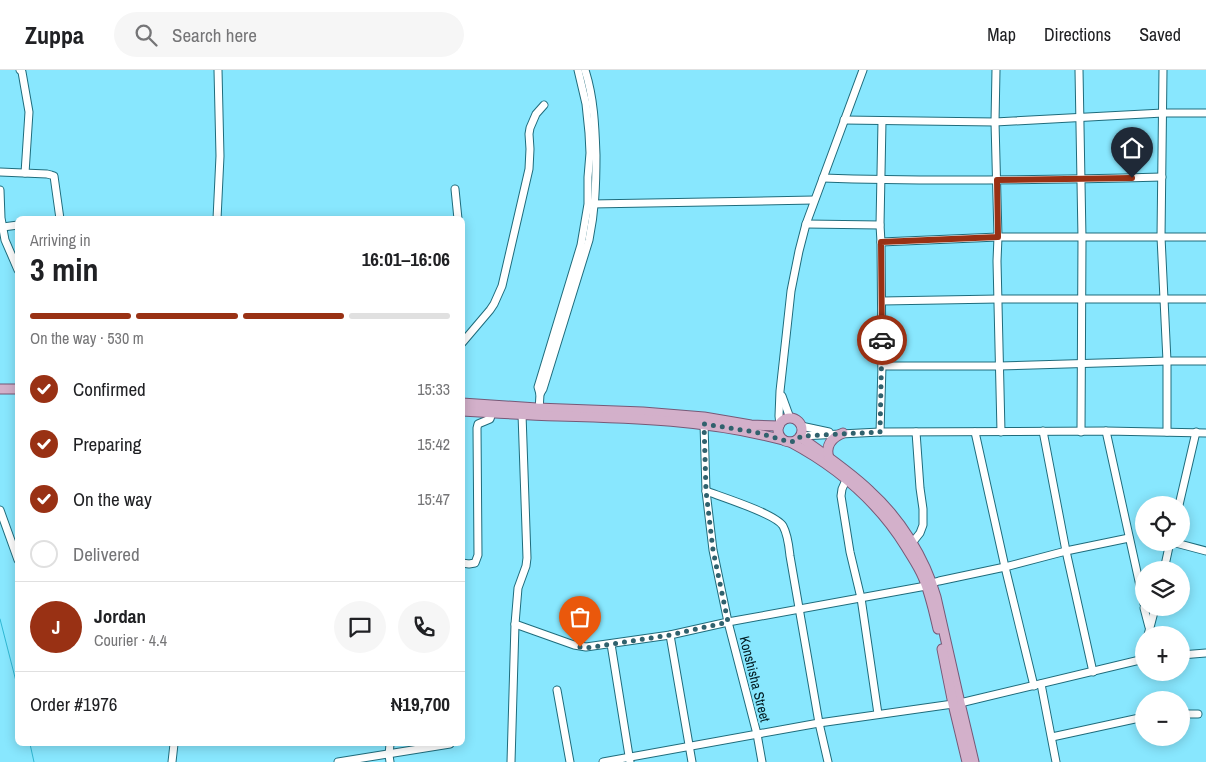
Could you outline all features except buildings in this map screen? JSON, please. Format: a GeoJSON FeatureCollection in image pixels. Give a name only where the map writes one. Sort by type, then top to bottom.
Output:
{"type":"FeatureCollection","features":[{"type":"Feature","properties":{"kind":"main road"},"geometry":{"type":"LineString","coordinates":[[0,383],[15,384]]}},
{"type":"Feature","properties":{"kind":"main road"},"geometry":{"type":"LineString","coordinates":[[0,389],[15,390]]}},
{"type":"Feature","properties":{"kind":"main road"},"geometry":{"type":"LineString","coordinates":[[465,403],[704,424],[755,432],[786,441],[815,457],[867,498],[892,526],[929,584]]}},
{"type":"Feature","properties":{"kind":"main road"},"geometry":{"type":"LineString","coordinates":[[465,411],[522,414],[539,411],[662,413],[751,425],[779,425],[784,420],[790,418],[797,420],[801,426],[800,437],[796,441],[786,441],[779,433],[779,425]]}},
{"type":"Feature","properties":{"kind":"main road"},"geometry":{"type":"LineString","coordinates":[[830,458],[828,451],[830,442],[838,433]]}},
{"type":"Feature","properties":{"kind":"main road"},"geometry":{"type":"LineString","coordinates":[[800,437],[859,481],[881,502],[895,518],[923,561],[956,704],[967,762]]}},
{"type":"Feature","properties":{"kind":"main road"},"geometry":{"type":"LineString","coordinates":[[956,704],[974,762]]}},
{"type":"Feature","properties":{"kind":"street"},"geometry":{"type":"LineString","coordinates":[[20,70],[24,80],[29,112],[25,174]]}},
{"type":"Feature","properties":{"kind":"street"},"geometry":{"type":"LineString","coordinates":[[217,216],[220,156],[218,70]]}},
{"type":"Feature","properties":{"kind":"street"},"geometry":{"type":"LineString","coordinates":[[539,411],[540,394],[544,389],[594,218],[586,104],[578,70]]}},
{"type":"Feature","properties":{"kind":"street"},"geometry":{"type":"LineString","coordinates":[[586,70],[591,90],[595,129],[592,204]]}},
{"type":"Feature","properties":{"kind":"street"},"geometry":{"type":"LineString","coordinates":[[779,425],[780,391],[791,290],[806,224],[863,70]]}},
{"type":"Feature","properties":{"kind":"street"},"geometry":{"type":"LineString","coordinates":[[996,70],[995,122],[1001,432]]}},
{"type":"Feature","properties":{"kind":"street"},"geometry":{"type":"LineString","coordinates":[[1078,70],[1082,238],[1081,432]]}},
{"type":"Feature","properties":{"kind":"street"},"geometry":{"type":"LineString","coordinates":[[1163,70],[1161,237],[1167,361],[1167,432]]}},
{"type":"Feature","properties":{"kind":"street"},"geometry":{"type":"LineString","coordinates":[[465,339],[494,304],[502,286],[529,170],[530,128],[536,114],[544,105]]}},
{"type":"Feature","properties":{"kind":"street"},"geometry":{"type":"LineString","coordinates":[[844,120],[995,122],[1163,113],[1206,113]]}},
{"type":"Feature","properties":{"kind":"street"},"geometry":{"type":"LineString","coordinates":[[880,432],[882,366],[880,225],[882,121]]}},
{"type":"Feature","properties":{"kind":"street"},"geometry":{"type":"LineString","coordinates":[[0,172],[54,176],[60,216]]}},
{"type":"Feature","properties":{"kind":"street"},"geometry":{"type":"LineString","coordinates":[[823,178],[997,180],[1162,177]]}},
{"type":"Feature","properties":{"kind":"street"},"geometry":{"type":"LineString","coordinates":[[0,190],[5,240],[15,263]]}},
{"type":"Feature","properties":{"kind":"street"},"geometry":{"type":"LineString","coordinates":[[455,190],[458,216]]}},
{"type":"Feature","properties":{"kind":"street"},"geometry":{"type":"LineString","coordinates":[[592,204],[814,200]]}},
{"type":"Feature","properties":{"kind":"street"},"geometry":{"type":"LineString","coordinates":[[806,224],[880,225]]}},
{"type":"Feature","properties":{"kind":"street"},"geometry":{"type":"LineString","coordinates":[[3,227],[15,225]]}},
{"type":"Feature","properties":{"kind":"street"},"geometry":{"type":"LineString","coordinates":[[881,242],[998,237],[1206,237]]}},
{"type":"Feature","properties":{"kind":"street"},"geometry":{"type":"LineString","coordinates":[[882,301],[1206,299]]}},
{"type":"Feature","properties":{"kind":"street"},"geometry":{"type":"LineString","coordinates":[[882,366],[1000,366],[1206,361]]}},
{"type":"Feature","properties":{"kind":"street"},"geometry":{"type":"LineString","coordinates":[[780,391],[790,418]]}},
{"type":"Feature","properties":{"kind":"street"},"geometry":{"type":"LineString","coordinates":[[465,563],[475,563],[478,555],[477,428],[478,424],[490,419],[492,413]]}},
{"type":"Feature","properties":{"kind":"street"},"geometry":{"type":"LineString","coordinates":[[511,762],[515,624],[518,588],[527,563],[522,414]]}},
{"type":"Feature","properties":{"kind":"street","name":"Konshisha Street"},"geometry":{"type":"LineString","coordinates":[[704,424],[706,491],[713,550],[728,622],[762,762]]}},
{"type":"Feature","properties":{"kind":"street"},"geometry":{"type":"LineString","coordinates":[[801,426],[838,433]]}},
{"type":"Feature","properties":{"kind":"street"},"geometry":{"type":"LineString","coordinates":[[1106,431],[1135,565]]}},
{"type":"Feature","properties":{"kind":"street"},"geometry":{"type":"LineString","coordinates":[[800,437],[838,433],[880,432],[1106,431],[1206,433]]}},
{"type":"Feature","properties":{"kind":"street"},"geometry":{"type":"LineString","coordinates":[[912,543],[920,533],[923,525],[916,432]]}},
{"type":"Feature","properties":{"kind":"street"},"geometry":{"type":"LineString","coordinates":[[975,432],[1005,568],[1052,737],[1056,762]]}},
{"type":"Feature","properties":{"kind":"street"},"geometry":{"type":"LineString","coordinates":[[1043,432],[1066,551],[1093,672]]}},
{"type":"Feature","properties":{"kind":"street"},"geometry":{"type":"LineString","coordinates":[[1181,496],[1196,432]]}},
{"type":"Feature","properties":{"kind":"street"},"geometry":{"type":"LineString","coordinates":[[846,480],[841,496],[850,552],[861,598],[878,714]]}},
{"type":"Feature","properties":{"kind":"street"},"geometry":{"type":"LineString","coordinates":[[706,491],[770,516],[784,527],[828,762]]}},
{"type":"Feature","properties":{"kind":"street"},"geometry":{"type":"LineString","coordinates":[[0,510],[15,552]]}},
{"type":"Feature","properties":{"kind":"street"},"geometry":{"type":"LineString","coordinates":[[515,624],[586,648],[670,635],[728,622],[861,598],[1005,568],[1066,551],[1129,538]]}},
{"type":"Feature","properties":{"kind":"street"},"geometry":{"type":"LineString","coordinates":[[1190,547],[1206,551]]}},
{"type":"Feature","properties":{"kind":"street"},"geometry":{"type":"LineString","coordinates":[[670,635],[692,762]]}},
{"type":"Feature","properties":{"kind":"street"},"geometry":{"type":"LineString","coordinates":[[612,644],[629,760]]}},
{"type":"Feature","properties":{"kind":"street"},"geometry":{"type":"LineString","coordinates":[[1190,654],[1206,653]]}},
{"type":"Feature","properties":{"kind":"street"},"geometry":{"type":"LineString","coordinates":[[603,762],[629,760],[819,722],[956,704],[1135,660]]}},
{"type":"Feature","properties":{"kind":"street"},"geometry":{"type":"LineString","coordinates":[[558,690],[570,762]]}},
{"type":"Feature","properties":{"kind":"street"},"geometry":{"type":"LineString","coordinates":[[1190,714],[1198,714]]}},
{"type":"Feature","properties":{"kind":"street"},"geometry":{"type":"LineString","coordinates":[[1052,737],[1135,720]]}},
{"type":"Feature","properties":{"kind":"street"},"geometry":{"type":"LineString","coordinates":[[172,762],[174,746]]}},
{"type":"Feature","properties":{"kind":"street"},"geometry":{"type":"LineString","coordinates":[[338,762],[390,758],[441,746]]}},
{"type":"Feature","properties":{"kind":"waterway"},"geometry":{"type":"LineString","coordinates":[[0,619],[15,677]]}},
{"type":"Feature","properties":{"kind":"waterway"},"geometry":{"type":"LineString","coordinates":[[30,746],[34,762]]}},
{"type":"Feature","properties":{"kind":"way so far"},"geometry":{"type":"LineString","coordinates":[[580,647],[586,648],[670,635],[728,622],[713,550],[706,491],[704,424],[755,432],[787,442],[796,441],[801,436],[880,432],[882,340]]}},
{"type":"Feature","properties":{"kind":"route"},"geometry":{"type":"LineString","coordinates":[[882,340],[881,242],[998,237],[997,180],[1132,178]]}}]}
